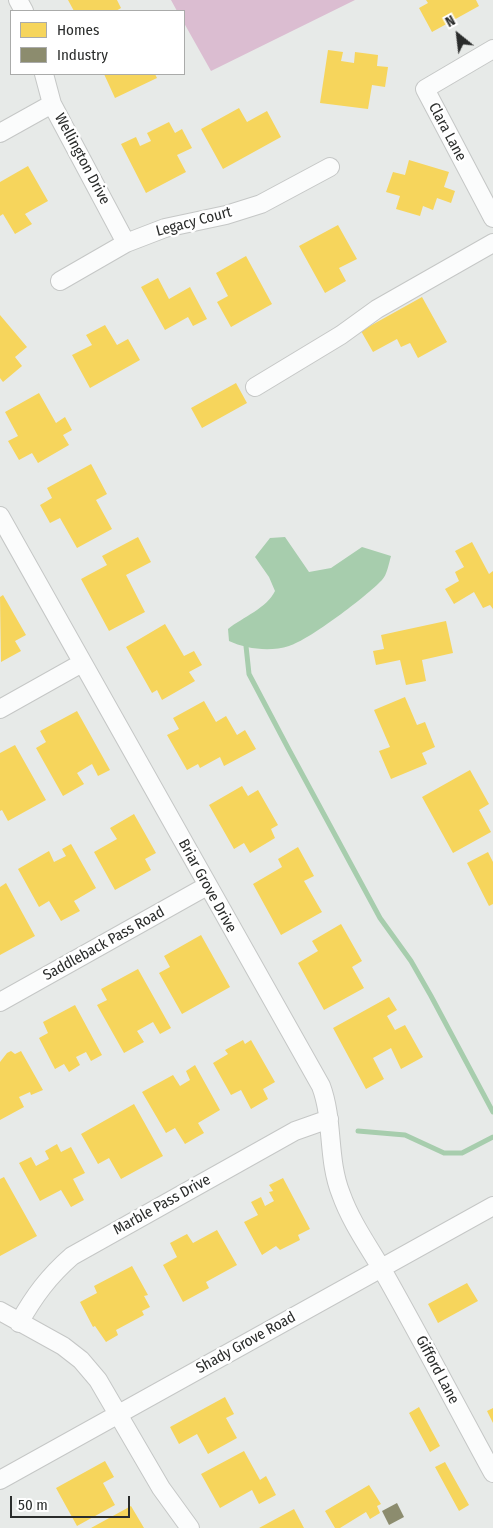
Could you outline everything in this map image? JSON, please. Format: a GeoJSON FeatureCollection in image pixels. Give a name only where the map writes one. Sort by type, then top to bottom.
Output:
{"type":"FeatureCollection","features":[{"type":"Feature","properties":{"kind":"street","name":"Clara Lane"},"geometry":{"type":"LineString","coordinates":[[493,49],[425,89],[493,218]]}},
{"type":"Feature","properties":{"kind":"street","name":"Wellington Drive"},"geometry":{"type":"LineString","coordinates":[[44,75],[52,104],[126,243]]}},
{"type":"Feature","properties":{"kind":"street"},"geometry":{"type":"LineString","coordinates":[[0,133],[52,104]]}},
{"type":"Feature","properties":{"kind":"street","name":"Legacy Court"},"geometry":{"type":"LineString","coordinates":[[60,281],[126,243],[165,228],[226,215],[261,204],[330,167]]}},
{"type":"Feature","properties":{"kind":"street"},"geometry":{"type":"LineString","coordinates":[[255,387],[341,335],[377,308],[493,244]]}},
{"type":"Feature","properties":{"kind":"street","name":"Briar Grove Drive"},"geometry":{"type":"LineString","coordinates":[[0,516],[321,1086],[329,1119],[334,1173],[340,1194],[355,1225],[381,1268]]}},
{"type":"Feature","properties":{"kind":"street"},"geometry":{"type":"LineString","coordinates":[[0,709],[82,663]]}},
{"type":"Feature","properties":{"kind":"street","name":"Saddleback Pass Road"},"geometry":{"type":"LineString","coordinates":[[0,1002],[207,886]]}},
{"type":"Feature","properties":{"kind":"street","name":"Marble Pass Drive"},"geometry":{"type":"LineString","coordinates":[[19,1323],[36,1292],[51,1274],[72,1256],[295,1131],[329,1119]]}},
{"type":"Feature","properties":{"kind":"street","name":"Shady Grove Road"},"geometry":{"type":"LineString","coordinates":[[0,1480],[493,1206]]}},
{"type":"Feature","properties":{"kind":"street","name":"Gifford Lane"},"geometry":{"type":"LineString","coordinates":[[381,1268],[493,1473]]}},
{"type":"Feature","properties":{"kind":"street"},"geometry":{"type":"LineString","coordinates":[[0,1311],[63,1346],[81,1360],[98,1380],[161,1488],[190,1528]]}},
{"type":"Feature","properties":{"kind":"shaded area"},"geometry":{"type":"Polygon","coordinates":[[[171,0],[355,0],[211,71],[185,25],[185,10],[176,10],[171,0]]]}},
{"type":"Feature","properties":{"kind":"shaded area"},"geometry":{"type":"Polygon","coordinates":[[[285,537],[309,572],[331,568],[362,547],[391,556],[388,569],[382,580],[375,587],[337,617],[298,642],[282,648],[266,649],[250,648],[229,641],[228,629],[261,607],[275,591],[269,577],[255,557],[270,538],[285,537]]]}},
{"type":"Feature","properties":{"kind":"building: Homes"},"geometry":{"type":"Polygon","coordinates":[[[68,0],[117,0],[121,8],[118,10],[73,10],[68,0]]]}},
{"type":"Feature","properties":{"kind":"building: Homes"},"geometry":{"type":"Polygon","coordinates":[[[426,0],[476,0],[479,6],[432,32],[419,8],[428,3],[426,0]]]}},
{"type":"Feature","properties":{"kind":"building: Homes"},"geometry":{"type":"Polygon","coordinates":[[[328,50],[343,52],[341,61],[354,63],[355,52],[378,55],[377,66],[388,67],[385,87],[372,85],[368,109],[320,103],[328,50]]]}},
{"type":"Feature","properties":{"kind":"building: Homes"},"geometry":{"type":"Polygon","coordinates":[[[104,75],[156,75],[157,78],[115,98],[104,75]]]}},
{"type":"Feature","properties":{"kind":"building: Homes"},"geometry":{"type":"Polygon","coordinates":[[[239,108],[247,122],[267,111],[281,137],[223,169],[201,129],[239,108]]]}},
{"type":"Feature","properties":{"kind":"building: Homes"},"geometry":{"type":"Polygon","coordinates":[[[169,122],[175,133],[182,129],[192,148],[177,155],[186,172],[146,193],[121,144],[136,137],[140,146],[151,141],[147,133],[169,122]]]}},
{"type":"Feature","properties":{"kind":"building: Homes"},"geometry":{"type":"Polygon","coordinates":[[[409,160],[449,172],[444,187],[455,191],[451,203],[437,198],[433,210],[423,206],[420,216],[396,209],[400,196],[386,192],[393,172],[405,175],[409,160]]]}},
{"type":"Feature","properties":{"kind":"building: Homes"},"geometry":{"type":"Polygon","coordinates":[[[28,166],[48,201],[25,214],[32,224],[15,234],[3,214],[0,216],[0,182],[28,166]]]}},
{"type":"Feature","properties":{"kind":"building: Homes"},"geometry":{"type":"Polygon","coordinates":[[[338,225],[357,259],[339,268],[346,281],[325,293],[299,246],[338,225]]]}},
{"type":"Feature","properties":{"kind":"building: Homes"},"geometry":{"type":"Polygon","coordinates":[[[246,256],[272,304],[231,327],[217,302],[228,296],[216,273],[246,256]]]}},
{"type":"Feature","properties":{"kind":"building: Homes"},"geometry":{"type":"Polygon","coordinates":[[[158,278],[169,299],[190,287],[207,319],[193,326],[188,317],[165,330],[141,287],[158,278]]]}},
{"type":"Feature","properties":{"kind":"building: Homes"},"geometry":{"type":"Polygon","coordinates":[[[422,297],[447,342],[418,358],[410,343],[401,347],[397,339],[373,352],[361,331],[422,297]]]}},
{"type":"Feature","properties":{"kind":"building: Homes"},"geometry":{"type":"Polygon","coordinates":[[[0,315],[27,347],[15,357],[22,366],[3,382],[0,378],[0,315]]]}},
{"type":"Feature","properties":{"kind":"building: Homes"},"geometry":{"type":"Polygon","coordinates":[[[105,325],[117,345],[128,339],[140,360],[90,388],[72,355],[92,345],[86,335],[105,325]]]}},
{"type":"Feature","properties":{"kind":"building: Homes"},"geometry":{"type":"Polygon","coordinates":[[[236,383],[247,403],[202,428],[191,408],[236,383]]]}},
{"type":"Feature","properties":{"kind":"building: Homes"},"geometry":{"type":"Polygon","coordinates":[[[39,393],[56,423],[65,417],[72,430],[63,435],[69,445],[38,463],[32,453],[19,460],[8,441],[18,436],[5,412],[39,393]]]}},
{"type":"Feature","properties":{"kind":"building: Homes"},"geometry":{"type":"Polygon","coordinates":[[[91,464],[107,494],[96,500],[112,529],[77,548],[60,518],[50,523],[40,505],[52,498],[47,488],[91,464]]]}},
{"type":"Feature","properties":{"kind":"building: Homes"},"geometry":{"type":"Polygon","coordinates":[[[138,537],[151,562],[126,575],[145,612],[109,631],[81,579],[107,565],[102,556],[138,537]]]}},
{"type":"Feature","properties":{"kind":"building: Homes"},"geometry":{"type":"Polygon","coordinates":[[[472,542],[489,574],[493,571],[493,609],[490,605],[483,608],[474,592],[454,604],[445,589],[459,581],[455,572],[464,567],[455,551],[472,542]]]}},
{"type":"Feature","properties":{"kind":"building: Homes"},"geometry":{"type":"Polygon","coordinates":[[[3,595],[26,635],[15,641],[21,651],[1,662],[0,597],[3,595]]]}},
{"type":"Feature","properties":{"kind":"building: Homes"},"geometry":{"type":"Polygon","coordinates":[[[446,621],[453,653],[422,660],[426,681],[406,685],[400,660],[376,665],[373,651],[384,649],[381,635],[446,621]]]}},
{"type":"Feature","properties":{"kind":"building: Homes"},"geometry":{"type":"Polygon","coordinates":[[[165,624],[184,656],[194,651],[202,665],[189,672],[195,681],[162,700],[157,690],[152,693],[126,647],[165,624]]]}},
{"type":"Feature","properties":{"kind":"building: Homes"},"geometry":{"type":"Polygon","coordinates":[[[405,697],[417,725],[425,722],[435,747],[422,753],[427,764],[391,779],[379,751],[390,747],[374,710],[405,697]]]}},
{"type":"Feature","properties":{"kind":"building: Homes"},"geometry":{"type":"Polygon","coordinates":[[[204,701],[216,722],[226,716],[237,735],[245,730],[256,749],[224,766],[220,757],[200,768],[198,764],[187,770],[167,735],[179,729],[173,718],[204,701]]]}},
{"type":"Feature","properties":{"kind":"building: Homes"},"geometry":{"type":"Polygon","coordinates":[[[77,711],[110,770],[98,776],[92,764],[77,773],[84,784],[63,796],[36,748],[46,742],[40,731],[77,711]]]}},
{"type":"Feature","properties":{"kind":"building: Homes"},"geometry":{"type":"Polygon","coordinates":[[[15,745],[46,800],[8,821],[2,810],[0,811],[0,753],[15,745]]]}},
{"type":"Feature","properties":{"kind":"building: Homes"},"geometry":{"type":"Polygon","coordinates":[[[470,770],[489,804],[479,810],[491,832],[453,853],[422,797],[470,770]]]}},
{"type":"Feature","properties":{"kind":"building: Homes"},"geometry":{"type":"Polygon","coordinates":[[[242,786],[248,796],[258,790],[278,825],[271,829],[275,838],[250,853],[244,843],[234,849],[209,805],[242,786]]]}},
{"type":"Feature","properties":{"kind":"building: Homes"},"geometry":{"type":"Polygon","coordinates":[[[134,814],[156,853],[145,859],[151,870],[115,890],[94,852],[117,839],[110,828],[134,814]]]}},
{"type":"Feature","properties":{"kind":"building: Homes"},"geometry":{"type":"Polygon","coordinates":[[[71,844],[96,888],[74,901],[80,911],[61,921],[49,901],[39,907],[18,869],[49,851],[54,862],[66,856],[62,849],[71,844]]]}},
{"type":"Feature","properties":{"kind":"building: Homes"},"geometry":{"type":"Polygon","coordinates":[[[298,847],[314,876],[304,881],[322,912],[281,935],[253,884],[282,867],[278,859],[298,847]]]}},
{"type":"Feature","properties":{"kind":"building: Homes"},"geometry":{"type":"Polygon","coordinates":[[[488,852],[493,862],[493,904],[489,906],[467,863],[488,852]]]}},
{"type":"Feature","properties":{"kind":"building: Homes"},"geometry":{"type":"Polygon","coordinates":[[[6,883],[35,936],[0,955],[0,887],[6,883]]]}},
{"type":"Feature","properties":{"kind":"building: Homes"},"geometry":{"type":"Polygon","coordinates":[[[341,924],[362,961],[352,967],[364,988],[324,1010],[298,963],[318,951],[312,941],[341,924]]]}},
{"type":"Feature","properties":{"kind":"building: Homes"},"geometry":{"type":"Polygon","coordinates":[[[201,935],[230,987],[182,1014],[159,973],[170,967],[164,956],[201,935]]]}},
{"type":"Feature","properties":{"kind":"building: Homes"},"geometry":{"type":"Polygon","coordinates":[[[138,969],[171,1028],[160,1034],[153,1022],[137,1031],[144,1042],[124,1053],[97,1005],[107,1000],[101,989],[138,969]]]}},
{"type":"Feature","properties":{"kind":"building: Homes"},"geometry":{"type":"Polygon","coordinates":[[[389,997],[397,1010],[387,1016],[395,1030],[405,1025],[423,1057],[401,1069],[391,1048],[373,1058],[384,1079],[366,1089],[333,1028],[389,997]]]}},
{"type":"Feature","properties":{"kind":"building: Homes"},"geometry":{"type":"Polygon","coordinates":[[[75,1005],[102,1055],[91,1061],[86,1052],[76,1057],[80,1065],[69,1072],[64,1064],[55,1069],[39,1038],[48,1033],[43,1022],[75,1005]]]}},
{"type":"Feature","properties":{"kind":"building: Homes"},"geometry":{"type":"Polygon","coordinates":[[[243,1040],[245,1044],[251,1040],[275,1082],[263,1089],[268,1099],[251,1109],[241,1090],[231,1095],[213,1063],[228,1054],[225,1050],[243,1040]]]}},
{"type":"Feature","properties":{"kind":"building: Homes"},"geometry":{"type":"Polygon","coordinates":[[[11,1051],[15,1054],[21,1051],[43,1090],[31,1095],[30,1092],[19,1097],[24,1107],[0,1120],[0,1062],[11,1051]]]}},
{"type":"Feature","properties":{"kind":"building: Homes"},"geometry":{"type":"Polygon","coordinates":[[[195,1065],[220,1110],[198,1123],[204,1133],[185,1144],[175,1128],[166,1133],[142,1092],[173,1075],[180,1086],[190,1080],[186,1071],[195,1065]]]}},
{"type":"Feature","properties":{"kind":"building: Homes"},"geometry":{"type":"Polygon","coordinates":[[[134,1104],[163,1156],[121,1179],[109,1158],[98,1164],[81,1134],[134,1104]]]}},
{"type":"Feature","properties":{"kind":"building: Homes"},"geometry":{"type":"Polygon","coordinates":[[[57,1144],[61,1152],[71,1147],[85,1173],[73,1179],[84,1200],[71,1207],[61,1190],[40,1201],[19,1163],[31,1157],[36,1166],[49,1159],[45,1151],[57,1144]]]}},
{"type":"Feature","properties":{"kind":"building: Homes"},"geometry":{"type":"Polygon","coordinates":[[[4,1177],[37,1236],[0,1256],[0,1179],[4,1177]]]}},
{"type":"Feature","properties":{"kind":"building: Homes"},"geometry":{"type":"Polygon","coordinates":[[[283,1178],[310,1229],[298,1235],[300,1240],[280,1250],[276,1246],[262,1255],[244,1222],[258,1215],[251,1202],[261,1197],[265,1206],[274,1201],[269,1192],[273,1191],[269,1185],[283,1178]]]}},
{"type":"Feature","properties":{"kind":"building: Homes"},"geometry":{"type":"Polygon","coordinates":[[[217,1230],[237,1265],[206,1282],[209,1288],[183,1302],[163,1265],[177,1257],[170,1243],[187,1234],[193,1243],[217,1230]]]}},
{"type":"Feature","properties":{"kind":"building: Homes"},"geometry":{"type":"Polygon","coordinates":[[[132,1266],[148,1295],[144,1296],[150,1307],[142,1311],[144,1315],[116,1330],[118,1335],[106,1342],[95,1326],[93,1327],[80,1302],[97,1293],[94,1286],[132,1266]]]}},
{"type":"Feature","properties":{"kind":"building: Homes"},"geometry":{"type":"Polygon","coordinates":[[[467,1283],[478,1301],[438,1323],[428,1304],[467,1283]]]}},
{"type":"Feature","properties":{"kind":"building: Homes"},"geometry":{"type":"Polygon","coordinates":[[[225,1397],[234,1414],[226,1418],[237,1438],[208,1454],[197,1434],[179,1444],[170,1427],[225,1397]]]}},
{"type":"Feature","properties":{"kind":"building: Homes"},"geometry":{"type":"Polygon","coordinates":[[[419,1407],[440,1446],[430,1452],[409,1413],[419,1407]]]}},
{"type":"Feature","properties":{"kind":"building: Homes"},"geometry":{"type":"Polygon","coordinates":[[[493,1408],[493,1423],[487,1411],[493,1408]]]}},
{"type":"Feature","properties":{"kind":"building: Homes"},"geometry":{"type":"Polygon","coordinates":[[[244,1451],[260,1480],[266,1476],[276,1495],[259,1504],[252,1490],[220,1508],[201,1474],[244,1451]]]}},
{"type":"Feature","properties":{"kind":"building: Homes"},"geometry":{"type":"Polygon","coordinates":[[[105,1461],[114,1477],[103,1483],[115,1505],[77,1526],[56,1488],[105,1461]]]}},
{"type":"Feature","properties":{"kind":"building: Homes"},"geometry":{"type":"Polygon","coordinates":[[[445,1462],[469,1505],[459,1511],[435,1467],[445,1462]]]}},
{"type":"Feature","properties":{"kind":"building: Homes"},"geometry":{"type":"Polygon","coordinates":[[[369,1485],[381,1504],[377,1506],[380,1513],[370,1519],[366,1512],[340,1528],[335,1528],[325,1511],[369,1485]]]}},
{"type":"Feature","properties":{"kind":"building: Homes"},"geometry":{"type":"Polygon","coordinates":[[[131,1506],[144,1528],[91,1528],[131,1506]]]}},
{"type":"Feature","properties":{"kind":"building: Homes"},"geometry":{"type":"Polygon","coordinates":[[[294,1509],[304,1528],[259,1528],[294,1509]]]}},
{"type":"Feature","properties":{"kind":"building: Industry"},"geometry":{"type":"Polygon","coordinates":[[[397,1503],[404,1517],[389,1525],[382,1511],[397,1503]]]}},
{"type":"Feature","properties":{"kind":"waterway"},"geometry":{"type":"LineString","coordinates":[[246,646],[249,674],[288,748],[380,918],[411,961],[493,1112]]}},
{"type":"Feature","properties":{"kind":"waterway"},"geometry":{"type":"LineString","coordinates":[[358,1131],[405,1135],[444,1153],[462,1153],[493,1137]]}}]}
